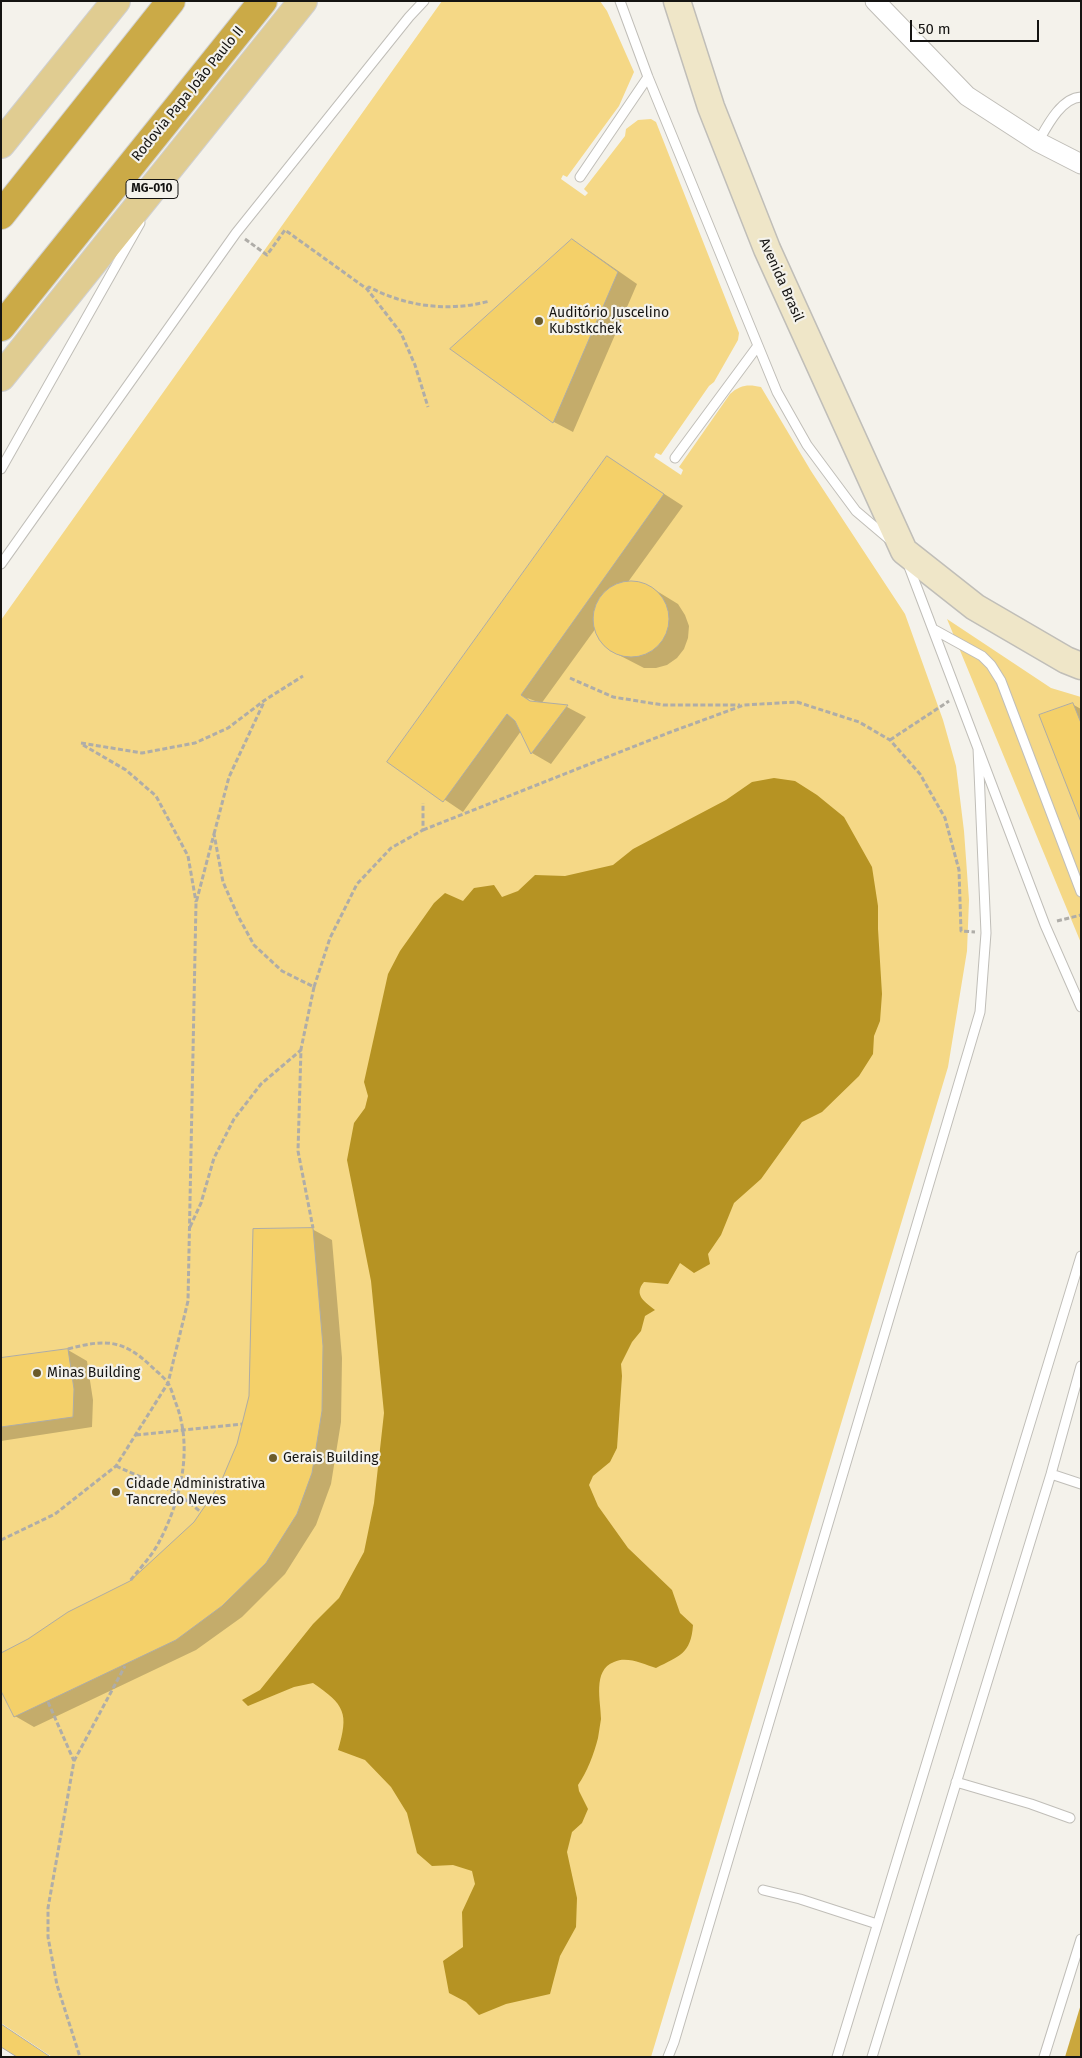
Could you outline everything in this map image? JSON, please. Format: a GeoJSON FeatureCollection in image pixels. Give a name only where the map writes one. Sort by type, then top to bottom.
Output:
{"type":"FeatureCollection","features":[{"type":"Feature","properties":{"kind":"highway"},"geometry":{"type":"LineString","coordinates":[[1,215],[171,1]]}},
{"type":"Feature","properties":{"kind":"highway","name":"Rodovia Papa João Paulo II"},"geometry":{"type":"LineString","coordinates":[[1,327],[263,1]]}},
{"type":"Feature","properties":{"kind":"main road"},"geometry":{"type":"LineString","coordinates":[[1,144],[116,1]]}},
{"type":"Feature","properties":{"kind":"main road","name":"MG-010"},"geometry":{"type":"LineString","coordinates":[[1,377],[303,1]]}},
{"type":"Feature","properties":{"kind":"street","name":"Avenida Brasil"},"geometry":{"type":"LineString","coordinates":[[677,1],[711,107],[767,249],[904,551]]}},
{"type":"Feature","properties":{"kind":"street"},"geometry":{"type":"LineString","coordinates":[[875,1],[967,96],[1038,142],[1081,164]]}},
{"type":"Feature","properties":{"kind":"street"},"geometry":{"type":"LineString","coordinates":[[904,551],[975,607],[1066,660],[1081,666]]}},
{"type":"Feature","properties":{"kind":"lane"},"geometry":{"type":"LineString","coordinates":[[1,564],[236,233],[403,24],[424,1]]}},
{"type":"Feature","properties":{"kind":"lane"},"geometry":{"type":"LineString","coordinates":[[620,2],[648,77],[777,392],[807,444],[856,511],[904,551],[1045,925],[1081,1007]]}},
{"type":"Feature","properties":{"kind":"lane"},"geometry":{"type":"LineString","coordinates":[[580,177],[648,77]]}},
{"type":"Feature","properties":{"kind":"lane"},"geometry":{"type":"LineString","coordinates":[[1038,142],[1062,108],[1070,100],[1081,97]]}},
{"type":"Feature","properties":{"kind":"lane"},"geometry":{"type":"LineString","coordinates":[[1,469],[175,161]]}},
{"type":"Feature","properties":{"kind":"lane"},"geometry":{"type":"LineString","coordinates":[[675,458],[757,347]]}},
{"type":"Feature","properties":{"kind":"lane"},"geometry":{"type":"LineString","coordinates":[[933,629],[982,656],[992,665],[1001,681],[1081,892]]}},
{"type":"Feature","properties":{"kind":"lane"},"geometry":{"type":"LineString","coordinates":[[668,2057],[980,1012],[986,933],[978,748]]}},
{"type":"Feature","properties":{"kind":"lane"},"geometry":{"type":"LineString","coordinates":[[837,2057],[1081,1256]]}},
{"type":"Feature","properties":{"kind":"lane"},"geometry":{"type":"LineString","coordinates":[[872,2057],[1051,1474],[1081,1366]]}},
{"type":"Feature","properties":{"kind":"lane"},"geometry":{"type":"LineString","coordinates":[[1051,1474],[1081,1484]]}},
{"type":"Feature","properties":{"kind":"lane"},"geometry":{"type":"LineString","coordinates":[[956,1782],[1032,1804],[1070,1818]]}},
{"type":"Feature","properties":{"kind":"lane"},"geometry":{"type":"LineString","coordinates":[[763,1890],[800,1899],[877,1924]]}},
{"type":"Feature","properties":{"kind":"lane"},"geometry":{"type":"LineString","coordinates":[[1044,2057],[1081,1939]]}},
{"type":"Feature","properties":{"kind":"path"},"geometry":{"type":"LineString","coordinates":[[236,233],[267,255],[285,230],[366,289],[401,333],[415,364],[428,408]]}},
{"type":"Feature","properties":{"kind":"path"},"geometry":{"type":"LineString","coordinates":[[366,289],[369,286],[408,303],[435,306],[468,307],[490,301]]}},
{"type":"Feature","properties":{"kind":"path"},"geometry":{"type":"LineString","coordinates":[[1,1540],[55,1514],[116,1466],[168,1383],[188,1300],[196,903],[188,856],[156,796],[126,770],[81,743],[142,753],[195,742],[228,728],[265,700],[303,676]]}},
{"type":"Feature","properties":{"kind":"path"},"geometry":{"type":"LineString","coordinates":[[570,678],[612,697],[664,705],[744,705],[797,702],[859,722],[890,740],[920,774],[945,818],[959,870],[961,931],[986,933]]}},
{"type":"Feature","properties":{"kind":"path"},"geometry":{"type":"LineString","coordinates":[[890,740],[958,696]]}},
{"type":"Feature","properties":{"kind":"path"},"geometry":{"type":"LineString","coordinates":[[196,903],[229,776],[265,700]]}},
{"type":"Feature","properties":{"kind":"path"},"geometry":{"type":"LineString","coordinates":[[313,1228],[298,1151],[301,1049],[314,987],[330,938],[356,884],[391,848],[423,830],[744,705]]}},
{"type":"Feature","properties":{"kind":"path"},"geometry":{"type":"LineString","coordinates":[[423,803],[423,830]]}},
{"type":"Feature","properties":{"kind":"path"},"geometry":{"type":"LineString","coordinates":[[214,834],[223,882],[238,916],[254,945],[282,971],[314,987]]}},
{"type":"Feature","properties":{"kind":"path"},"geometry":{"type":"LineString","coordinates":[[1045,925],[1081,915]]}},
{"type":"Feature","properties":{"kind":"path"},"geometry":{"type":"LineString","coordinates":[[189,1229],[201,1202],[214,1158],[234,1120],[261,1084],[301,1049]]}},
{"type":"Feature","properties":{"kind":"path"},"geometry":{"type":"LineString","coordinates":[[68,1348],[104,1341],[126,1347],[149,1364],[168,1383],[179,1411],[184,1431],[185,1463],[177,1493],[157,1546],[130,1581]]}},
{"type":"Feature","properties":{"kind":"path"},"geometry":{"type":"LineString","coordinates":[[135,1435],[242,1424]]}},
{"type":"Feature","properties":{"kind":"path"},"geometry":{"type":"LineString","coordinates":[[116,1466],[177,1493],[201,1512]]}},
{"type":"Feature","properties":{"kind":"path"},"geometry":{"type":"LineString","coordinates":[[80,2057],[57,1985],[48,1938],[48,1908],[74,1761],[125,1666]]}},
{"type":"Feature","properties":{"kind":"path"},"geometry":{"type":"LineString","coordinates":[[48,1702],[74,1761]]}},
{"type":"Feature","properties":{"kind":"shaded area"},"geometry":{"type":"Polygon","coordinates":[[[442,1],[600,1],[607,11],[634,72],[619,106],[567,177],[563,175],[561,179],[585,196],[588,193],[584,189],[625,136],[626,129],[638,120],[651,119],[656,122],[739,333],[738,340],[714,382],[709,386],[661,455],[656,453],[654,457],[681,475],[683,470],[679,467],[730,394],[744,386],[761,387],[811,471],[905,614],[943,720],[956,766],[964,831],[969,900],[967,951],[948,1067],[651,2057],[52,2057],[1,2023],[1,620],[442,1]]]}},
{"type":"Feature","properties":{"kind":"shaded area"},"geometry":{"type":"Polygon","coordinates":[[[947,619],[1051,688],[1081,697],[1081,943],[947,619]]]}},
{"type":"Feature","properties":{"kind":"shaded area"},"geometry":{"type":"Polygon","coordinates":[[[774,778],[795,781],[817,795],[844,817],[872,867],[878,906],[882,994],[880,1021],[874,1036],[873,1054],[859,1076],[822,1112],[802,1122],[761,1179],[734,1203],[721,1235],[708,1254],[710,1264],[694,1273],[680,1263],[668,1284],[644,1282],[641,1287],[640,1294],[642,1298],[655,1310],[645,1316],[641,1331],[632,1342],[621,1364],[622,1376],[617,1448],[610,1462],[593,1476],[589,1485],[598,1506],[628,1548],[672,1590],[680,1613],[693,1625],[692,1635],[690,1642],[682,1653],[656,1668],[635,1661],[619,1660],[607,1666],[603,1672],[599,1687],[601,1719],[598,1738],[590,1763],[578,1785],[588,1809],[582,1823],[572,1832],[567,1852],[577,1898],[576,1927],[560,1956],[550,1994],[506,2004],[479,2015],[466,2002],[449,1993],[443,1961],[463,1947],[462,1912],[475,1884],[472,1871],[453,1865],[432,1866],[417,1853],[407,1813],[391,1787],[365,1760],[338,1750],[343,1727],[342,1711],[338,1704],[324,1691],[313,1683],[294,1687],[248,1706],[242,1700],[260,1690],[313,1624],[339,1598],[364,1552],[374,1503],[384,1413],[371,1281],[347,1160],[354,1123],[365,1108],[368,1096],[364,1082],[388,974],[400,951],[434,903],[445,893],[463,901],[474,888],[494,885],[502,897],[518,891],[535,875],[565,876],[613,865],[633,849],[726,800],[752,782],[774,778]]]}},
{"type":"Feature","properties":{"kind":"shaded area"},"geometry":{"type":"Polygon","coordinates":[[[1081,2004],[1081,2057],[1065,2057],[1081,2004]]]}},
{"type":"Feature","properties":{"kind":"building","name":"Auditório Juscelino Kubstkchek"},"geometry":{"type":"Polygon","coordinates":[[[572,239],[618,272],[553,423],[450,349],[572,239]]]}},
{"type":"Feature","properties":{"kind":"building"},"geometry":{"type":"Polygon","coordinates":[[[607,456],[664,494],[521,695],[530,701],[568,705],[531,754],[515,721],[507,714],[443,802],[387,762],[607,456]]]}},
{"type":"Feature","properties":{"kind":"building"},"geometry":{"type":"Polygon","coordinates":[[[639,581],[652,587],[663,598],[669,611],[667,634],[652,651],[639,657],[623,657],[610,651],[595,634],[593,611],[599,598],[616,583],[639,581]]]}},
{"type":"Feature","properties":{"kind":"building"},"geometry":{"type":"Polygon","coordinates":[[[1073,703],[1081,723],[1081,822],[1039,715],[1073,703]]]}},
{"type":"Feature","properties":{"kind":"building","name":"Gerais Building"},"geometry":{"type":"Polygon","coordinates":[[[313,1228],[323,1346],[322,1411],[312,1473],[297,1514],[266,1563],[222,1606],[176,1640],[14,1717],[1,1691],[1,1653],[28,1639],[68,1612],[130,1581],[194,1522],[220,1484],[237,1444],[249,1396],[253,1229],[313,1228]]]}},
{"type":"Feature","properties":{"kind":"building","name":"Minas Building"},"geometry":{"type":"Polygon","coordinates":[[[68,1349],[74,1389],[73,1417],[1,1427],[1,1358],[68,1349]]]}},
{"type":"Feature","properties":{"kind":"building"},"geometry":{"type":"Polygon","coordinates":[[[1,2024],[49,2056],[17,2057],[1,2047],[1,2024]]]}},
{"type":"Feature","properties":{"kind":"place","name":"Auditório Juscelino Kubstkchek"},"geometry":{"type":"Point","coordinates":[539,321]}},
{"type":"Feature","properties":{"kind":"place","name":"Minas Building"},"geometry":{"type":"Point","coordinates":[37,1373]}},
{"type":"Feature","properties":{"kind":"place","name":"Gerais Building"},"geometry":{"type":"Point","coordinates":[273,1458]}},
{"type":"Feature","properties":{"kind":"place","name":"Cidade Administrativa Tancredo Neves"},"geometry":{"type":"Point","coordinates":[116,1492]}}]}
